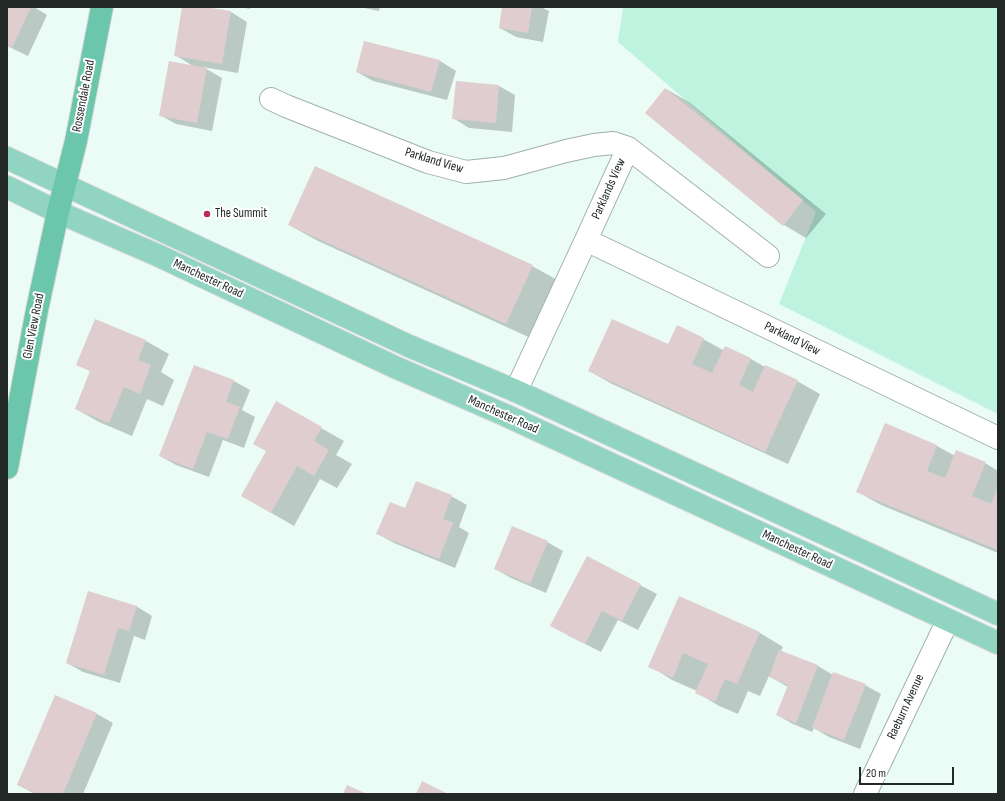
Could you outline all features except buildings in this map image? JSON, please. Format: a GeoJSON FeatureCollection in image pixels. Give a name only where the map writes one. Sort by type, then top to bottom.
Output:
{"type":"FeatureCollection","features":[{"type":"Feature","properties":{"kind":"highway","name":"Rossendale Road"},"geometry":{"type":"LineString","coordinates":[[65,185],[80,119],[102,7]]}},
{"type":"Feature","properties":{"kind":"highway","name":"Glen View Road"},"geometry":{"type":"LineString","coordinates":[[7,468],[37,310],[65,185]]}},
{"type":"Feature","properties":{"kind":"main road","name":"Manchester Road"},"geometry":{"type":"LineString","coordinates":[[7,158],[409,346],[516,391],[998,614]]}},
{"type":"Feature","properties":{"kind":"main road","name":"Manchester Road"},"geometry":{"type":"LineString","coordinates":[[7,187],[58,212],[158,255],[397,368],[505,415],[998,644]]}},
{"type":"Feature","properties":{"kind":"main road"},"geometry":{"type":"LineString","coordinates":[[505,415],[516,391]]}},
{"type":"Feature","properties":{"kind":"main road"},"geometry":{"type":"LineString","coordinates":[[776,541],[789,517]]}},
{"type":"Feature","properties":{"kind":"main road"},"geometry":{"type":"LineString","coordinates":[[948,620],[957,595]]}},
{"type":"Feature","properties":{"kind":"street","name":"Parkland View"},"geometry":{"type":"LineString","coordinates":[[271,99],[428,162],[466,172],[504,168],[594,145],[612,143],[628,148]]}},
{"type":"Feature","properties":{"kind":"street","name":"Parklands View"},"geometry":{"type":"LineString","coordinates":[[516,391],[628,148],[768,256]]}},
{"type":"Feature","properties":{"kind":"street","name":"Parkland View"},"geometry":{"type":"LineString","coordinates":[[586,240],[998,438]]}},
{"type":"Feature","properties":{"kind":"street","name":"Raeburn Avenue"},"geometry":{"type":"LineString","coordinates":[[865,794],[948,620]]}},
{"type":"Feature","properties":{"kind":"green space"},"geometry":{"type":"Polygon","coordinates":[[[623,7],[998,7],[998,414],[779,304],[816,212],[618,42],[623,7]]]}},
{"type":"Feature","properties":{"kind":"place","name":"The Summit"},"geometry":{"type":"Point","coordinates":[207,214]}}]}
